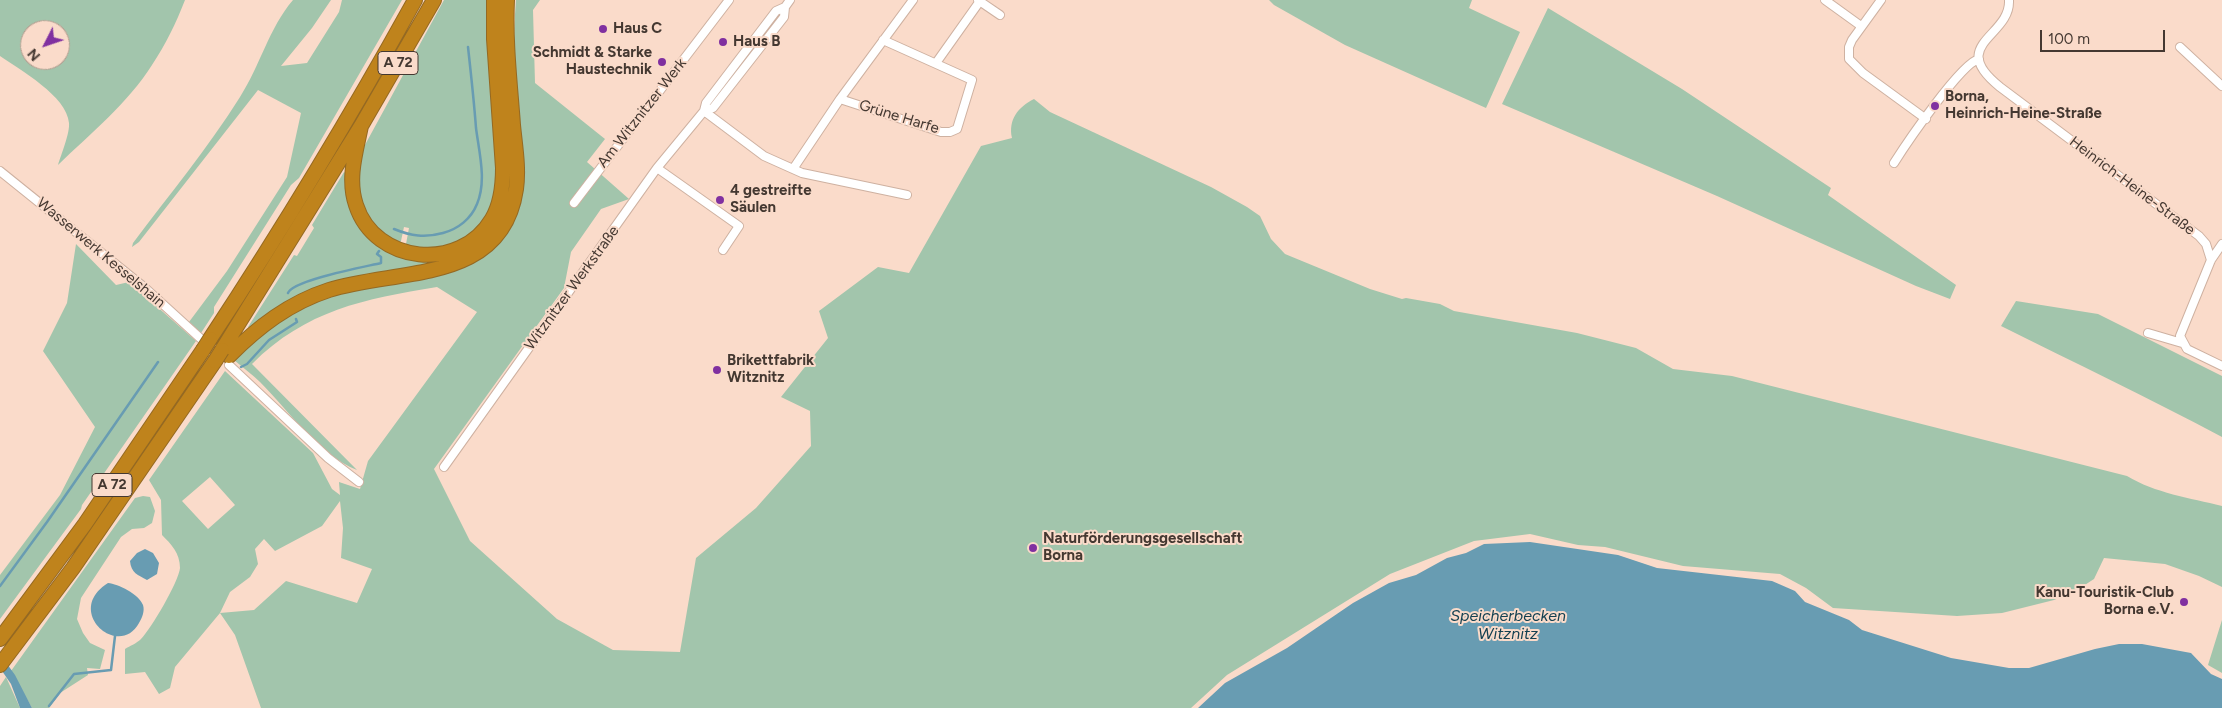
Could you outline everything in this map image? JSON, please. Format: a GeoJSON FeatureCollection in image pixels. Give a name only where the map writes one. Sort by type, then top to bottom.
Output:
{"type":"FeatureCollection","features":[{"type":"Feature","properties":{"kind":"highway","name":"A 72"},"geometry":{"type":"LineString","coordinates":[[0,640],[91,516],[204,342],[293,210],[381,62],[415,0]]}},
{"type":"Feature","properties":{"kind":"highway","name":"A 72"},"geometry":{"type":"LineString","coordinates":[[0,665],[78,560],[193,395],[223,360],[434,0]]}},
{"type":"Feature","properties":{"kind":"highway"},"geometry":{"type":"LineString","coordinates":[[361,126],[353,164],[352,186],[355,204],[362,219],[373,233],[389,245],[406,253],[427,256],[447,253],[464,246],[479,234],[495,213],[503,185],[494,39],[494,0]]}},
{"type":"Feature","properties":{"kind":"highway"},"geometry":{"type":"LineString","coordinates":[[223,360],[259,328],[305,299],[348,285],[448,267],[481,251],[500,231],[510,214],[516,188],[516,154],[507,57],[507,0]]}},
{"type":"Feature","properties":{"kind":"street","name":"Am Witznitzer Werk"},"geometry":{"type":"LineString","coordinates":[[574,203],[729,0]]}},
{"type":"Feature","properties":{"kind":"street","name":"Grüne Harfe"},"geometry":{"type":"LineString","coordinates":[[793,169],[840,99],[913,0]]}},
{"type":"Feature","properties":{"kind":"street"},"geometry":{"type":"LineString","coordinates":[[1825,0],[1861,26]]}},
{"type":"Feature","properties":{"kind":"street"},"geometry":{"type":"LineString","coordinates":[[1881,0],[1861,26],[1849,47],[1849,59],[1863,73],[1926,119]]}},
{"type":"Feature","properties":{"kind":"street"},"geometry":{"type":"LineString","coordinates":[[1894,163],[1960,74],[1974,60],[1979,59],[1981,47],[2006,14],[2009,0]]}},
{"type":"Feature","properties":{"kind":"street"},"geometry":{"type":"LineString","coordinates":[[936,63],[979,1],[1000,15]]}},
{"type":"Feature","properties":{"kind":"street","name":"Witznitzer Werkstraße"},"geometry":{"type":"LineString","coordinates":[[444,467],[657,168],[704,111],[706,103],[776,11],[788,3]]}},
{"type":"Feature","properties":{"kind":"street","name":"Grüne Harfe"},"geometry":{"type":"LineString","coordinates":[[840,99],[941,132],[950,132],[956,129],[972,80],[883,40]]}},
{"type":"Feature","properties":{"kind":"street"},"geometry":{"type":"LineString","coordinates":[[2180,48],[2222,86]]}},
{"type":"Feature","properties":{"kind":"street","name":"Heinrich-Heine-Straße"},"geometry":{"type":"LineString","coordinates":[[1979,59],[1980,66],[1989,78],[2199,236],[2206,244],[2211,260]]}},
{"type":"Feature","properties":{"kind":"street"},"geometry":{"type":"LineString","coordinates":[[704,111],[764,156],[793,169],[811,175],[907,195]]}},
{"type":"Feature","properties":{"kind":"street"},"geometry":{"type":"LineString","coordinates":[[657,168],[739,226],[723,250]]}},
{"type":"Feature","properties":{"kind":"street","name":"Wasserwerk Kesselshain"},"geometry":{"type":"LineString","coordinates":[[0,171],[144,287],[204,342]]}},
{"type":"Feature","properties":{"kind":"street"},"geometry":{"type":"LineString","coordinates":[[2182,343],[2180,336],[2185,321],[2211,260],[2222,244]]}},
{"type":"Feature","properties":{"kind":"street"},"geometry":{"type":"LineString","coordinates":[[2148,333],[2182,343],[2194,354],[2222,366]]}},
{"type":"Feature","properties":{"kind":"street"},"geometry":{"type":"LineString","coordinates":[[223,360],[328,458],[359,482]]}},
{"type":"Feature","properties":{"kind":"green space"},"geometry":{"type":"Polygon","coordinates":[[[0,0],[185,0],[157,57],[132,92],[108,118],[58,165],[68,132],[69,123],[66,113],[52,94],[21,70],[70,70],[70,20],[20,20],[20,69],[0,56],[0,0]]]}},
{"type":"Feature","properties":{"kind":"green space"},"geometry":{"type":"Polygon","coordinates":[[[293,0],[331,0],[312,28],[281,66],[307,63],[339,12],[342,0],[402,0],[299,178],[291,185],[214,307],[214,313],[201,333],[189,322],[227,271],[287,177],[301,113],[258,90],[139,242],[132,247],[133,243],[228,116],[247,85],[277,23],[293,0]]]}},
{"type":"Feature","properties":{"kind":"green space"},"geometry":{"type":"Polygon","coordinates":[[[444,0],[489,0],[498,158],[494,203],[479,227],[462,242],[421,251],[406,244],[409,228],[404,227],[401,241],[398,245],[370,224],[357,195],[360,154],[444,0]]]}},
{"type":"Feature","properties":{"kind":"green space"},"geometry":{"type":"Polygon","coordinates":[[[516,0],[540,0],[533,10],[535,83],[605,139],[587,162],[629,199],[601,209],[571,252],[564,288],[434,469],[470,541],[557,619],[613,650],[680,652],[696,558],[756,508],[811,446],[810,411],[781,397],[828,338],[819,311],[878,267],[909,273],[981,146],[1012,138],[1011,125],[1013,120],[1023,106],[1034,99],[1050,112],[1211,187],[1247,207],[1260,216],[1271,239],[1285,254],[1370,289],[1402,299],[1406,298],[1440,304],[1454,311],[1577,333],[1636,348],[1673,369],[1732,376],[2127,476],[2161,491],[2222,506],[2222,587],[2199,576],[2165,564],[2104,558],[2094,579],[2074,592],[2054,600],[2002,613],[1957,616],[1833,608],[1806,588],[1780,574],[1683,566],[1605,547],[1578,545],[1530,534],[1474,541],[1390,574],[1227,675],[1191,708],[261,708],[235,635],[220,613],[175,667],[170,688],[159,694],[145,672],[125,674],[125,649],[141,639],[151,626],[170,594],[180,568],[177,553],[162,535],[161,500],[149,480],[225,371],[313,453],[332,489],[340,495],[339,482],[360,489],[368,461],[477,312],[437,287],[385,296],[361,302],[315,319],[293,331],[272,346],[252,364],[357,470],[343,463],[317,443],[260,382],[234,360],[268,328],[313,301],[490,251],[501,239],[517,211],[523,179],[515,65],[516,0]],[[210,477],[182,501],[208,529],[235,505],[210,477]],[[340,501],[322,526],[275,551],[264,539],[255,549],[258,564],[250,577],[230,592],[220,613],[254,610],[286,581],[357,603],[372,569],[341,558],[343,528],[340,501]]]}},
{"type":"Feature","properties":{"kind":"green space"},"geometry":{"type":"Polygon","coordinates":[[[1269,0],[1472,0],[1469,8],[1520,32],[1486,108],[1345,45],[1274,5],[1269,0]]]}},
{"type":"Feature","properties":{"kind":"green space"},"geometry":{"type":"Polygon","coordinates":[[[498,8],[503,39],[507,109],[512,153],[512,185],[501,220],[488,238],[472,251],[452,260],[431,266],[348,280],[318,290],[276,311],[251,329],[248,327],[294,255],[297,256],[314,228],[312,225],[344,172],[348,175],[354,208],[368,233],[390,250],[416,259],[442,259],[468,249],[489,230],[504,201],[508,182],[503,122],[498,8]]]}},
{"type":"Feature","properties":{"kind":"green space"},"geometry":{"type":"Polygon","coordinates":[[[1548,8],[1682,89],[1831,188],[1828,195],[1956,285],[1950,299],[1916,286],[1717,196],[1502,104],[1548,8]]]}},
{"type":"Feature","properties":{"kind":"green space"},"geometry":{"type":"Polygon","coordinates":[[[76,244],[116,285],[129,282],[196,341],[81,509],[0,619],[0,575],[60,495],[95,427],[43,351],[67,303],[76,244]]]}},
{"type":"Feature","properties":{"kind":"green space"},"geometry":{"type":"Polygon","coordinates":[[[2016,301],[2098,314],[2222,376],[2222,437],[2140,394],[2001,326],[2016,301]]]}},
{"type":"Feature","properties":{"kind":"green space"},"geometry":{"type":"Polygon","coordinates":[[[150,497],[155,511],[152,523],[144,528],[132,529],[121,537],[81,598],[77,619],[83,633],[90,643],[105,650],[100,669],[87,668],[88,675],[60,693],[49,708],[32,708],[11,671],[135,498],[150,497]]]}},
{"type":"Feature","properties":{"kind":"green space"},"geometry":{"type":"Polygon","coordinates":[[[2222,620],[2222,673],[2208,665],[2222,620]]]}},
{"type":"Feature","properties":{"kind":"green space"},"geometry":{"type":"Polygon","coordinates":[[[6,677],[20,708],[0,708],[0,686],[6,677]]]}},
{"type":"Feature","properties":{"kind":"water","name":"Speicherbecken Witznitz"},"geometry":{"type":"Polygon","coordinates":[[[1530,542],[1618,555],[1657,568],[1772,581],[1795,591],[1805,602],[1849,620],[1862,630],[1951,658],[2009,668],[2029,668],[2119,644],[2142,644],[2191,653],[2211,674],[2222,679],[2222,708],[1198,708],[1225,683],[1287,648],[1353,603],[1389,583],[1416,575],[1447,558],[1466,553],[1484,544],[1530,542]]]}},
{"type":"Feature","properties":{"kind":"water"},"geometry":{"type":"Polygon","coordinates":[[[145,549],[153,553],[159,563],[157,574],[147,580],[133,571],[130,561],[137,553],[145,549]]]}},
{"type":"Feature","properties":{"kind":"water"},"geometry":{"type":"Polygon","coordinates":[[[108,583],[128,590],[141,601],[144,607],[139,623],[130,633],[119,636],[109,634],[99,627],[93,618],[91,606],[96,594],[108,583]]]}},
{"type":"Feature","properties":{"kind":"water"},"geometry":{"type":"Polygon","coordinates":[[[0,654],[15,675],[32,708],[20,708],[11,684],[0,668],[0,654]]]}},
{"type":"Feature","properties":{"kind":"waterway"},"geometry":{"type":"LineString","coordinates":[[394,229],[418,236],[443,233],[463,223],[477,204],[482,176],[468,47]]}},
{"type":"Feature","properties":{"kind":"waterway"},"geometry":{"type":"LineString","coordinates":[[288,293],[302,283],[381,263],[381,257],[377,254],[379,251]]}},
{"type":"Feature","properties":{"kind":"waterway"},"geometry":{"type":"LineString","coordinates":[[241,367],[247,364],[269,340],[297,322],[296,319]]}},
{"type":"Feature","properties":{"kind":"waterway"},"geometry":{"type":"LineString","coordinates":[[0,586],[47,522],[158,362]]}},
{"type":"Feature","properties":{"kind":"waterway"},"geometry":{"type":"LineString","coordinates":[[49,706],[74,674],[111,670],[115,636]]}},
{"type":"Feature","properties":{"kind":"place","name":"Haus C"},"geometry":{"type":"Point","coordinates":[603,29]}},
{"type":"Feature","properties":{"kind":"place","name":"Haus B"},"geometry":{"type":"Point","coordinates":[723,42]}},
{"type":"Feature","properties":{"kind":"place","name":"Schmidt & Starke Haustechnik"},"geometry":{"type":"Point","coordinates":[662,62]}},
{"type":"Feature","properties":{"kind":"place","name":"Borna, Heinrich-Heine-Straße"},"geometry":{"type":"Point","coordinates":[1935,106]}},
{"type":"Feature","properties":{"kind":"place","name":"4 gestreifte Säulen"},"geometry":{"type":"Point","coordinates":[720,200]}},
{"type":"Feature","properties":{"kind":"place","name":"Brikettfabrik Witznitz"},"geometry":{"type":"Point","coordinates":[717,370]}},
{"type":"Feature","properties":{"kind":"place","name":"Naturförderungsgesellschaft Borna"},"geometry":{"type":"Point","coordinates":[1033,548]}},
{"type":"Feature","properties":{"kind":"place","name":"Kanu-Touristik-Club Borna e.V."},"geometry":{"type":"Point","coordinates":[2184,602]}}]}
